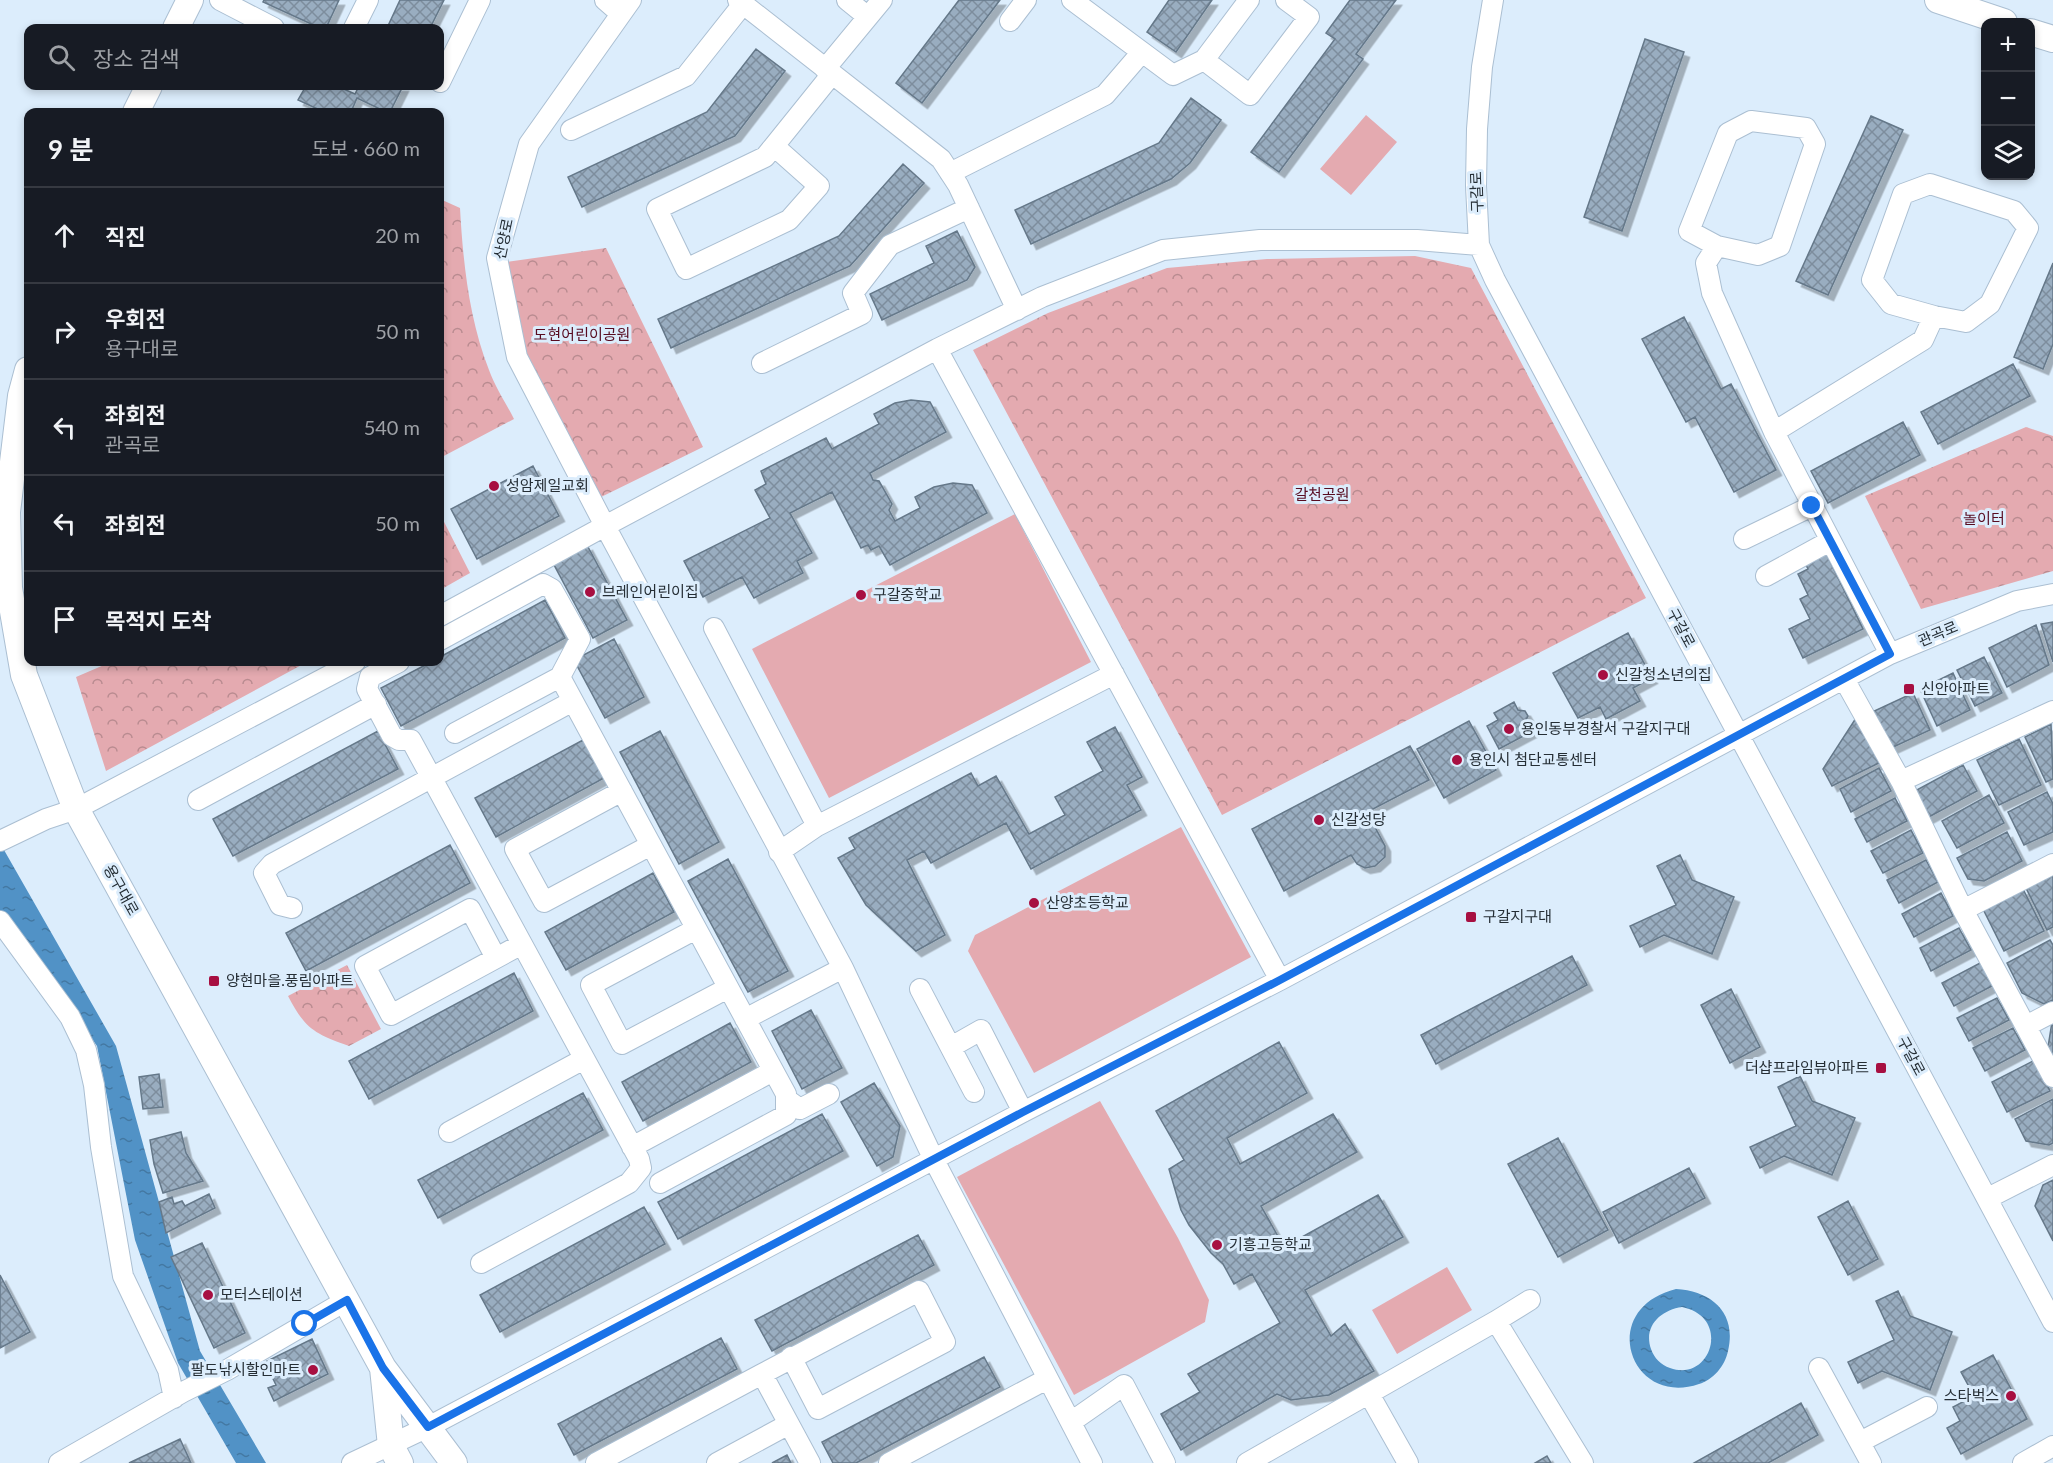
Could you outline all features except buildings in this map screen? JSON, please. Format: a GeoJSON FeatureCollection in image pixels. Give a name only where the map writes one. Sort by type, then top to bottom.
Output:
{"type":"FeatureCollection","features":[{"type":"Feature","properties":{"kind":"main road"},"geometry":{"type":"LineString","coordinates":[[178,24],[190,0]]}},
{"type":"Feature","properties":{"kind":"main road"},"geometry":{"type":"LineString","coordinates":[[1938,0],[1992,18]]}},
{"type":"Feature","properties":{"kind":"main road"},"geometry":{"type":"LineString","coordinates":[[2035,33],[2053,39]]}},
{"type":"Feature","properties":{"kind":"main road"},"geometry":{"type":"LineString","coordinates":[[138,108],[147,90]]}},
{"type":"Feature","properties":{"kind":"main road","name":"용구대로"},"geometry":{"type":"LineString","coordinates":[[24,385],[4,512],[9,588],[24,675],[76,809],[383,1368],[454,1463]]}},
{"type":"Feature","properties":{"kind":"main road","name":"용구대로"},"geometry":{"type":"LineString","coordinates":[[383,1368],[395,1454]]}},
{"type":"Feature","properties":{"kind":"main road","name":"용구대로"},"geometry":{"type":"LineString","coordinates":[[428,1427],[447,1463]]}},
{"type":"Feature","properties":{"kind":"street"},"geometry":{"type":"LineString","coordinates":[[220,0],[266,24]]}},
{"type":"Feature","properties":{"kind":"street"},"geometry":{"type":"LineString","coordinates":[[356,24],[368,0]]}},
{"type":"Feature","properties":{"kind":"street"},"geometry":{"type":"LineString","coordinates":[[444,74],[480,0]]}},
{"type":"Feature","properties":{"kind":"street"},"geometry":{"type":"LineString","coordinates":[[605,0],[626,7]]}},
{"type":"Feature","properties":{"kind":"street"},"geometry":{"type":"LineString","coordinates":[[847,0],[868,17]]}},
{"type":"Feature","properties":{"kind":"street"},"geometry":{"type":"LineString","coordinates":[[774,146],[819,186],[789,220],[686,269],[657,209],[765,157],[882,0]]}},
{"type":"Feature","properties":{"kind":"street"},"geometry":{"type":"LineString","coordinates":[[1010,21],[1026,0]]}},
{"type":"Feature","properties":{"kind":"street"},"geometry":{"type":"LineString","coordinates":[[1084,4],[1173,75],[1204,60],[1249,0]]}},
{"type":"Feature","properties":{"kind":"street"},"geometry":{"type":"LineString","coordinates":[[1204,60],[1250,95],[1309,17],[1286,0]]}},
{"type":"Feature","properties":{"kind":"street","name":"구갈로"},"geometry":{"type":"LineString","coordinates":[[1493,0],[1482,67],[1477,129],[1476,186],[1479,245],[1738,735],[2053,1322]]}},
{"type":"Feature","properties":{"kind":"street"},"geometry":{"type":"LineString","coordinates":[[571,130],[687,76],[741,2],[941,159],[969,208],[1017,310]]}},
{"type":"Feature","properties":{"kind":"street","name":"산양로"},"geometry":{"type":"LineString","coordinates":[[626,7],[529,144],[497,258],[516,357],[843,968],[934,1160],[1092,1463]]}},
{"type":"Feature","properties":{"kind":"street"},"geometry":{"type":"LineString","coordinates":[[950,173],[1105,95],[1142,52]]}},
{"type":"Feature","properties":{"kind":"street"},"geometry":{"type":"LineString","coordinates":[[1751,121],[1806,128],[1815,144],[1780,246],[1758,255],[1717,246],[1689,231],[1728,133],[1751,121]]}},
{"type":"Feature","properties":{"kind":"street"},"geometry":{"type":"LineString","coordinates":[[1930,183],[2014,211],[2028,228],[1990,304],[1966,322],[1934,316],[1891,304],[1872,280],[1902,194],[1930,183]]}},
{"type":"Feature","properties":{"kind":"street"},"geometry":{"type":"LineString","coordinates":[[762,363],[862,314],[853,293],[890,245],[969,208]]}},
{"type":"Feature","properties":{"kind":"street"},"geometry":{"type":"LineString","coordinates":[[444,614],[937,349],[1042,297],[1163,250],[1260,240],[1418,240],[1479,245]]}},
{"type":"Feature","properties":{"kind":"street"},"geometry":{"type":"LineString","coordinates":[[1717,246],[1706,263],[1712,293],[1774,432],[1890,654]]}},
{"type":"Feature","properties":{"kind":"street"},"geometry":{"type":"LineString","coordinates":[[1774,432],[1923,340],[1934,316]]}},
{"type":"Feature","properties":{"kind":"street"},"geometry":{"type":"LineString","coordinates":[[937,349],[1280,980]]}},
{"type":"Feature","properties":{"kind":"street"},"geometry":{"type":"LineString","coordinates":[[1744,539],[1812,506]]}},
{"type":"Feature","properties":{"kind":"street"},"geometry":{"type":"LineString","coordinates":[[1766,576],[1830,541]]}},
{"type":"Feature","properties":{"kind":"street"},"geometry":{"type":"LineString","coordinates":[[444,638],[543,584],[552,589],[580,639],[560,677],[455,733]]}},
{"type":"Feature","properties":{"kind":"street","name":"관곡로"},"geometry":{"type":"LineString","coordinates":[[352,1463],[395,1454],[428,1427],[1023,1112],[1280,980],[1890,654],[2017,601],[2053,594]]}},
{"type":"Feature","properties":{"kind":"street"},"geometry":{"type":"LineString","coordinates":[[714,628],[817,826]]}},
{"type":"Feature","properties":{"kind":"street"},"geometry":{"type":"LineString","coordinates":[[0,841],[46,819],[76,809],[347,666]]}},
{"type":"Feature","properties":{"kind":"street"},"geometry":{"type":"LineString","coordinates":[[391,666],[370,677],[367,689],[392,736],[399,740],[411,741],[432,777],[639,1159],[641,1168],[629,1183],[482,1263]]}},
{"type":"Feature","properties":{"kind":"street"},"geometry":{"type":"LineString","coordinates":[[780,852],[817,826],[1114,674]]}},
{"type":"Feature","properties":{"kind":"street"},"geometry":{"type":"LineString","coordinates":[[560,677],[786,1094],[786,1115],[660,1183]]}},
{"type":"Feature","properties":{"kind":"street"},"geometry":{"type":"LineString","coordinates":[[1844,679],[1901,782],[1963,909],[2053,1077]]}},
{"type":"Feature","properties":{"kind":"street"},"geometry":{"type":"LineString","coordinates":[[292,908],[280,905],[264,873],[272,864],[573,701]]}},
{"type":"Feature","properties":{"kind":"street"},"geometry":{"type":"LineString","coordinates":[[198,800],[376,704]]}},
{"type":"Feature","properties":{"kind":"street"},"geometry":{"type":"LineString","coordinates":[[1901,782],[2053,711]]}},
{"type":"Feature","properties":{"kind":"street"},"geometry":{"type":"LineString","coordinates":[[622,791],[515,849],[544,902],[651,845]]}},
{"type":"Feature","properties":{"kind":"street"},"geometry":{"type":"LineString","coordinates":[[1963,909],[2053,864]]}},
{"type":"Feature","properties":{"kind":"street"},"geometry":{"type":"LineString","coordinates":[[496,958],[470,909],[364,966],[391,1015],[522,944]]}},
{"type":"Feature","properties":{"kind":"street"},"geometry":{"type":"LineString","coordinates":[[0,921],[70,1017],[86,1050],[94,1086],[101,1147],[123,1276],[179,1395]]}},
{"type":"Feature","properties":{"kind":"street"},"geometry":{"type":"LineString","coordinates":[[696,929],[591,985],[622,1044],[728,988]]}},
{"type":"Feature","properties":{"kind":"street"},"geometry":{"type":"LineString","coordinates":[[745,1019],[843,968]]}},
{"type":"Feature","properties":{"kind":"street"},"geometry":{"type":"LineString","coordinates":[[920,988],[974,1092]]}},
{"type":"Feature","properties":{"kind":"street"},"geometry":{"type":"LineString","coordinates":[[2026,1026],[2053,1012]]}},
{"type":"Feature","properties":{"kind":"street"},"geometry":{"type":"LineString","coordinates":[[951,1047],[981,1030],[1023,1112]]}},
{"type":"Feature","properties":{"kind":"street"},"geometry":{"type":"LineString","coordinates":[[449,1132],[584,1059]]}},
{"type":"Feature","properties":{"kind":"street"},"geometry":{"type":"LineString","coordinates":[[632,1147],[773,1071]]}},
{"type":"Feature","properties":{"kind":"street"},"geometry":{"type":"LineString","coordinates":[[786,1099],[800,1109],[829,1094]]}},
{"type":"Feature","properties":{"kind":"street"},"geometry":{"type":"LineString","coordinates":[[1988,1198],[2053,1165]]}},
{"type":"Feature","properties":{"kind":"street"},"geometry":{"type":"LineString","coordinates":[[596,1463],[791,1357],[919,1291],[945,1342],[818,1408],[791,1357]]}},
{"type":"Feature","properties":{"kind":"street"},"geometry":{"type":"LineString","coordinates":[[59,1463],[227,1370],[347,1300]]}},
{"type":"Feature","properties":{"kind":"street"},"geometry":{"type":"LineString","coordinates":[[1247,1463],[1530,1300]]}},
{"type":"Feature","properties":{"kind":"street"},"geometry":{"type":"LineString","coordinates":[[1496,1321],[1583,1463]]}},
{"type":"Feature","properties":{"kind":"street"},"geometry":{"type":"LineString","coordinates":[[1820,1368],[1871,1463]]}},
{"type":"Feature","properties":{"kind":"street"},"geometry":{"type":"LineString","coordinates":[[762,1374],[810,1463]]}},
{"type":"Feature","properties":{"kind":"street"},"geometry":{"type":"LineString","coordinates":[[889,1463],[1047,1378]]}},
{"type":"Feature","properties":{"kind":"street"},"geometry":{"type":"LineString","coordinates":[[1071,1422],[1124,1385],[1165,1463]]}},
{"type":"Feature","properties":{"kind":"street"},"geometry":{"type":"LineString","coordinates":[[1369,1394],[1408,1463]]}},
{"type":"Feature","properties":{"kind":"street"},"geometry":{"type":"LineString","coordinates":[[1860,1442],[1927,1407]]}},
{"type":"Feature","properties":{"kind":"street"},"geometry":{"type":"LineString","coordinates":[[717,1463],[789,1424]]}},
{"type":"Feature","properties":{"kind":"street"},"geometry":{"type":"LineString","coordinates":[[2023,1463],[2053,1446]]}},
{"type":"Feature","properties":{"kind":"green space"},"geometry":{"type":"Polygon","coordinates":[[[1366,115],[1397,142],[1351,195],[1320,169],[1366,115]]]}},
{"type":"Feature","properties":{"kind":"green space"},"geometry":{"type":"Polygon","coordinates":[[[444,201],[460,208],[465,270],[476,331],[491,376],[514,419],[444,456],[444,201]]]}},
{"type":"Feature","properties":{"kind":"green space","name":"도현어린이공원"},"geometry":{"type":"Polygon","coordinates":[[[606,248],[703,447],[597,499],[523,352],[506,262],[606,248]]]}},
{"type":"Feature","properties":{"kind":"green space","name":"갈천공원"},"geometry":{"type":"Polygon","coordinates":[[[1415,256],[1471,268],[1646,598],[1222,815],[973,350],[1048,313],[1167,268],[1267,259],[1415,256]]]}},
{"type":"Feature","properties":{"kind":"green space","name":"놀이터"},"geometry":{"type":"Polygon","coordinates":[[[2026,427],[2053,436],[2053,571],[1921,609],[1865,496],[2026,427]]]}},
{"type":"Feature","properties":{"kind":"green space"},"geometry":{"type":"Polygon","coordinates":[[[1015,514],[1091,662],[829,798],[752,649],[1015,514]]]}},
{"type":"Feature","properties":{"kind":"green space"},"geometry":{"type":"Polygon","coordinates":[[[444,522],[470,573],[444,588],[444,522]]]}},
{"type":"Feature","properties":{"kind":"green space"},"geometry":{"type":"Polygon","coordinates":[[[102,666],[300,666],[106,771],[76,677],[102,666]]]}},
{"type":"Feature","properties":{"kind":"green space"},"geometry":{"type":"Polygon","coordinates":[[[1181,827],[1251,957],[1034,1073],[968,951],[975,935],[1181,827]]]}},
{"type":"Feature","properties":{"kind":"green space"},"geometry":{"type":"Polygon","coordinates":[[[347,965],[381,1029],[349,1046],[312,1029],[300,1016],[288,996],[347,965]]]}},
{"type":"Feature","properties":{"kind":"green space"},"geometry":{"type":"Polygon","coordinates":[[[1100,1101],[1178,1238],[1209,1300],[1205,1322],[1074,1395],[957,1177],[1100,1101]]]}},
{"type":"Feature","properties":{"kind":"green space"},"geometry":{"type":"Polygon","coordinates":[[[1447,1267],[1472,1310],[1397,1354],[1372,1310],[1447,1267]]]}},
{"type":"Feature","properties":{"kind":"water"},"geometry":{"type":"Polygon","coordinates":[[[0,843],[116,1046],[200,1351],[266,1463],[236,1463],[178,1363],[135,1240],[97,1046],[0,913],[0,843]]]}},
{"type":"Feature","properties":{"kind":"water"},"geometry":{"type":"Polygon","coordinates":[[[1676,1289],[1701,1294],[1711,1299],[1719,1307],[1729,1326],[1730,1338],[1726,1357],[1714,1376],[1699,1384],[1675,1388],[1655,1382],[1640,1370],[1632,1353],[1630,1334],[1636,1316],[1651,1300],[1676,1289]],[[1682,1307],[1674,1309],[1661,1316],[1652,1326],[1649,1341],[1651,1349],[1664,1365],[1684,1370],[1696,1366],[1705,1358],[1710,1347],[1711,1335],[1707,1323],[1698,1313],[1682,1307]]]}},
{"type":"Feature","properties":{"kind":"place","name":"성암제일교회"},"geometry":{"type":"Point","coordinates":[494,486]}},
{"type":"Feature","properties":{"kind":"place","name":"브레인어린이집"},"geometry":{"type":"Point","coordinates":[590,592]}},
{"type":"Feature","properties":{"kind":"place","name":"구갈중학교"},"geometry":{"type":"Point","coordinates":[861,595]}},
{"type":"Feature","properties":{"kind":"place","name":"신갈청소년의집"},"geometry":{"type":"Point","coordinates":[1603,675]}},
{"type":"Feature","properties":{"kind":"place","name":"신안아파트"},"geometry":{"type":"Point","coordinates":[1909,689]}},
{"type":"Feature","properties":{"kind":"place","name":"용인동부경찰서 구갈지구대"},"geometry":{"type":"Point","coordinates":[1509,729]}},
{"type":"Feature","properties":{"kind":"place","name":"용인시 첨단교통센터"},"geometry":{"type":"Point","coordinates":[1457,760]}},
{"type":"Feature","properties":{"kind":"place","name":"신갈성당"},"geometry":{"type":"Point","coordinates":[1319,820]}},
{"type":"Feature","properties":{"kind":"place","name":"산양초등학교"},"geometry":{"type":"Point","coordinates":[1034,903]}},
{"type":"Feature","properties":{"kind":"place","name":"구갈지구대"},"geometry":{"type":"Point","coordinates":[1471,917]}},
{"type":"Feature","properties":{"kind":"place","name":"양현마을.풍림아파트"},"geometry":{"type":"Point","coordinates":[214,981]}},
{"type":"Feature","properties":{"kind":"place","name":"더샵프라임뷰아파트"},"geometry":{"type":"Point","coordinates":[1881,1068]}},
{"type":"Feature","properties":{"kind":"place","name":"기흥고등학교"},"geometry":{"type":"Point","coordinates":[1217,1245]}},
{"type":"Feature","properties":{"kind":"place","name":"모터스테이션"},"geometry":{"type":"Point","coordinates":[208,1295]}},
{"type":"Feature","properties":{"kind":"place","name":"팔도낚시할인마트"},"geometry":{"type":"Point","coordinates":[313,1370]}},
{"type":"Feature","properties":{"kind":"place","name":"스타벅스"},"geometry":{"type":"Point","coordinates":[2011,1396]}},
{"type":"Feature","properties":{"kind":"route"},"geometry":{"type":"LineString","coordinates":[[305,1324],[347,1300],[383,1368],[428,1427],[1023,1112],[1280,980],[1890,654],[1812,506]]}}]}
